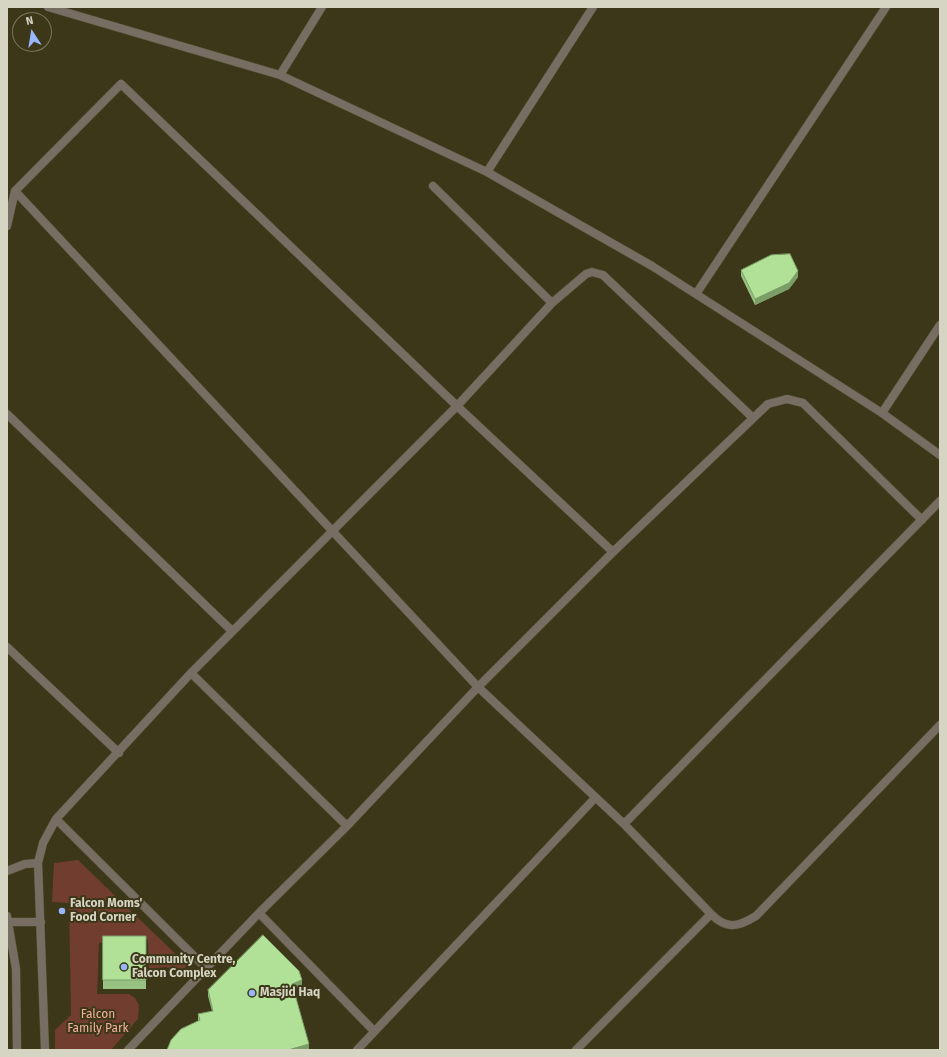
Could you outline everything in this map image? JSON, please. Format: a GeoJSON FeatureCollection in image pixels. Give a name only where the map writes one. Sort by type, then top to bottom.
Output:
{"type":"FeatureCollection","features":[{"type":"Feature","properties":{"kind":"street"},"geometry":{"type":"LineString","coordinates":[[48,7],[280,76],[486,172],[652,266],[882,413],[940,455]]}},
{"type":"Feature","properties":{"kind":"street"},"geometry":{"type":"LineString","coordinates":[[280,76],[322,7]]}},
{"type":"Feature","properties":{"kind":"street"},"geometry":{"type":"LineString","coordinates":[[486,172],[593,7]]}},
{"type":"Feature","properties":{"kind":"street"},"geometry":{"type":"LineString","coordinates":[[696,294],[886,7]]}},
{"type":"Feature","properties":{"kind":"street"},"geometry":{"type":"LineString","coordinates":[[7,226],[15,192],[120,84],[457,406],[613,552]]}},
{"type":"Feature","properties":{"kind":"street"},"geometry":{"type":"LineString","coordinates":[[433,186],[552,303]]}},
{"type":"Feature","properties":{"kind":"street"},"geometry":{"type":"LineString","coordinates":[[15,192],[478,687],[624,824],[719,922],[728,925],[738,925],[756,916],[940,725]]}},
{"type":"Feature","properties":{"kind":"street"},"geometry":{"type":"LineString","coordinates":[[45,1050],[38,863],[43,842],[56,819],[119,753],[191,673],[331,530],[457,406],[552,303],[586,274],[598,273],[603,275],[752,417]]}},
{"type":"Feature","properties":{"kind":"street"},"geometry":{"type":"LineString","coordinates":[[882,413],[940,325]]}},
{"type":"Feature","properties":{"kind":"street"},"geometry":{"type":"LineString","coordinates":[[128,1050],[259,913],[347,826],[478,687],[613,552],[752,417],[768,404],[777,400],[787,399],[803,403],[922,520]]}},
{"type":"Feature","properties":{"kind":"street"},"geometry":{"type":"LineString","coordinates":[[7,414],[232,631]]}},
{"type":"Feature","properties":{"kind":"street"},"geometry":{"type":"LineString","coordinates":[[624,824],[940,501]]}},
{"type":"Feature","properties":{"kind":"street"},"geometry":{"type":"LineString","coordinates":[[7,647],[119,753]]}},
{"type":"Feature","properties":{"kind":"street"},"geometry":{"type":"LineString","coordinates":[[191,673],[347,826]]}},
{"type":"Feature","properties":{"kind":"street"},"geometry":{"type":"LineString","coordinates":[[357,1050],[595,798]]}},
{"type":"Feature","properties":{"kind":"street"},"geometry":{"type":"LineString","coordinates":[[56,819],[207,969]]}},
{"type":"Feature","properties":{"kind":"street"},"geometry":{"type":"LineString","coordinates":[[7,871],[25,864],[38,863]]}},
{"type":"Feature","properties":{"kind":"street"},"geometry":{"type":"LineString","coordinates":[[259,913],[374,1031]]}},
{"type":"Feature","properties":{"kind":"street"},"geometry":{"type":"LineString","coordinates":[[576,1050],[711,914]]}},
{"type":"Feature","properties":{"kind":"street"},"geometry":{"type":"LineString","coordinates":[[17,1050],[16,969],[7,920],[41,922]]}},
{"type":"Feature","properties":{"kind":"green space","name":"Falcon Family Park"},"geometry":{"type":"Polygon","coordinates":[[[78,860],[187,965],[179,975],[166,967],[149,969],[148,940],[99,943],[97,994],[129,994],[135,998],[139,1005],[138,1019],[111,1050],[55,1049],[55,1030],[71,1015],[69,903],[52,902],[54,863],[78,860]]]}},
{"type":"Feature","properties":{"kind":"building"},"geometry":{"type":"Polygon","coordinates":[[[790,254],[798,271],[789,283],[755,299],[741,270],[771,255],[790,254]]]}},
{"type":"Feature","properties":{"kind":"building","name":"Masjid Haq"},"geometry":{"type":"Polygon","coordinates":[[[263,935],[299,971],[302,980],[292,984],[309,1044],[288,1050],[167,1050],[171,1040],[181,1029],[200,1020],[198,1014],[213,1011],[208,990],[263,935]]]}},
{"type":"Feature","properties":{"kind":"building","name":"Community Centre, Falcon Complex"},"geometry":{"type":"Polygon","coordinates":[[[103,936],[146,936],[146,980],[103,980],[103,936]]]}},
{"type":"Feature","properties":{"kind":"place","name":"Falcon Moms' Food Corner"},"geometry":{"type":"Point","coordinates":[62,911]}},
{"type":"Feature","properties":{"kind":"place","name":"Community Centre, Falcon Complex"},"geometry":{"type":"Point","coordinates":[124,967]}},
{"type":"Feature","properties":{"kind":"place","name":"Masjid Haq"},"geometry":{"type":"Point","coordinates":[252,993]}}]}
